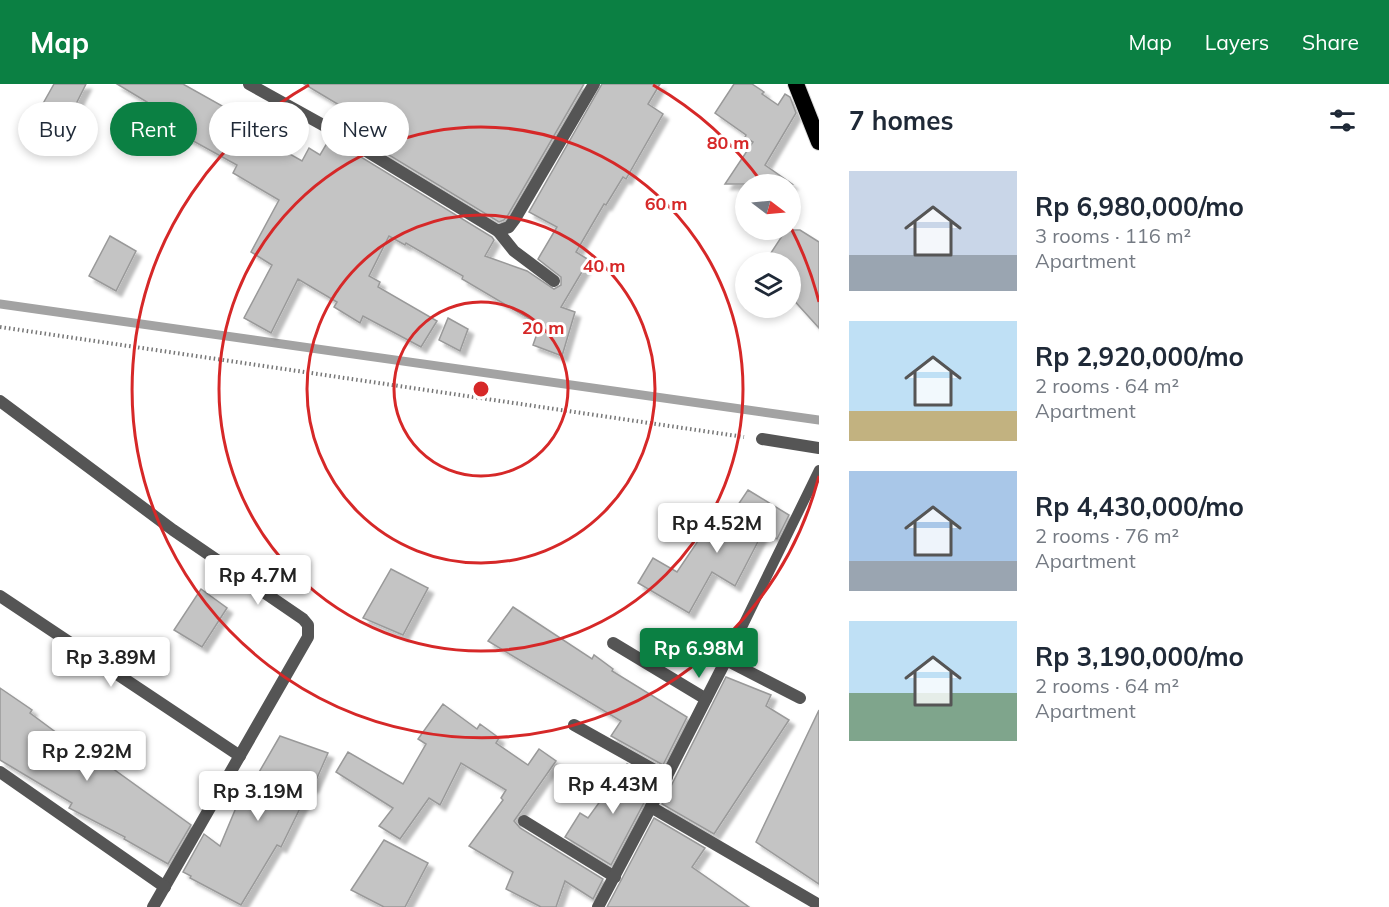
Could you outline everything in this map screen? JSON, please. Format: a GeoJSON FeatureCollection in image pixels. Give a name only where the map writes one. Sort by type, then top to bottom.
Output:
{"type":"FeatureCollection","features":[{"type":"Feature","properties":{"kind":"highway"},"geometry":{"type":"LineString","coordinates":[[796,84],[819,142]]}},
{"type":"Feature","properties":{"kind":"street"},"geometry":{"type":"LineString","coordinates":[[249,84],[332,130],[498,231],[514,251],[554,281]]}},
{"type":"Feature","properties":{"kind":"street"},"geometry":{"type":"LineString","coordinates":[[498,231],[515,219],[594,84]]}},
{"type":"Feature","properties":{"kind":"street"},"geometry":{"type":"LineString","coordinates":[[0,400],[173,530],[303,619],[308,625],[308,637],[153,907]]}},
{"type":"Feature","properties":{"kind":"street"},"geometry":{"type":"LineString","coordinates":[[762,439],[819,448]]}},
{"type":"Feature","properties":{"kind":"street"},"geometry":{"type":"LineString","coordinates":[[0,596],[240,756]]}},
{"type":"Feature","properties":{"kind":"street"},"geometry":{"type":"LineString","coordinates":[[613,643],[706,699]]}},
{"type":"Feature","properties":{"kind":"street"},"geometry":{"type":"LineString","coordinates":[[598,907],[726,660],[800,698]]}},
{"type":"Feature","properties":{"kind":"street"},"geometry":{"type":"LineString","coordinates":[[574,725],[667,777]]}},
{"type":"Feature","properties":{"kind":"street"},"geometry":{"type":"LineString","coordinates":[[0,772],[165,887]]}},
{"type":"Feature","properties":{"kind":"street"},"geometry":{"type":"LineString","coordinates":[[651,807],[819,905]]}},
{"type":"Feature","properties":{"kind":"street"},"geometry":{"type":"LineString","coordinates":[[524,820],[615,877]]}},
{"type":"Feature","properties":{"kind":"lane"},"geometry":{"type":"LineString","coordinates":[[726,660],[819,470]]}},
{"type":"Feature","properties":{"kind":"path"},"geometry":{"type":"LineString","coordinates":[[0,327],[762,439]]}},
{"type":"Feature","properties":{"kind":"building"},"geometry":{"type":"Polygon","coordinates":[[[54,84],[86,84],[77,102],[44,102],[54,84]]]}},
{"type":"Feature","properties":{"kind":"building"},"geometry":{"type":"Polygon","coordinates":[[[117,84],[183,84],[215,102],[209,102],[209,150],[197,143],[197,102],[147,102],[117,84]]]}},
{"type":"Feature","properties":{"kind":"building"},"geometry":{"type":"Polygon","coordinates":[[[304,84],[584,84],[508,215],[499,222],[391,156],[409,156],[409,102],[334,102],[304,84]]]}},
{"type":"Feature","properties":{"kind":"building"},"geometry":{"type":"Polygon","coordinates":[[[602,84],[660,84],[648,104],[663,114],[626,179],[623,177],[606,205],[604,204],[576,252],[589,260],[561,307],[575,312],[562,356],[533,345],[540,325],[462,279],[463,276],[406,243],[405,245],[389,236],[369,276],[380,282],[378,287],[437,321],[421,347],[363,316],[360,323],[334,307],[337,302],[298,279],[271,333],[244,318],[272,265],[251,252],[279,200],[233,173],[237,165],[221,156],[293,156],[302,161],[305,156],[309,156],[309,148],[320,155],[321,153],[321,156],[359,156],[492,237],[494,240],[485,256],[527,271],[554,289],[561,285],[561,277],[538,259],[557,227],[529,212],[602,84]]]}},
{"type":"Feature","properties":{"kind":"building"},"geometry":{"type":"Polygon","coordinates":[[[734,84],[752,84],[778,105],[785,94],[790,97],[796,113],[765,165],[778,174],[735,174],[735,184],[725,184],[753,142],[715,113],[734,84]]]}},
{"type":"Feature","properties":{"kind":"building"},"geometry":{"type":"Polygon","coordinates":[[[801,231],[819,242],[819,328],[801,308],[801,252],[772,252],[779,240],[801,240],[801,231]]]}},
{"type":"Feature","properties":{"kind":"building"},"geometry":{"type":"Polygon","coordinates":[[[110,236],[136,251],[116,291],[89,276],[110,236]]]}},
{"type":"Feature","properties":{"kind":"building"},"geometry":{"type":"Polygon","coordinates":[[[448,318],[468,329],[460,351],[439,340],[448,318]]]}},
{"type":"Feature","properties":{"kind":"building"},"geometry":{"type":"Polygon","coordinates":[[[748,490],[789,515],[777,539],[764,530],[735,586],[712,572],[689,613],[638,583],[653,558],[677,572],[702,535],[713,542],[748,490]]]}},
{"type":"Feature","properties":{"kind":"building"},"geometry":{"type":"Polygon","coordinates":[[[391,569],[428,588],[403,635],[363,618],[391,569]]]}},
{"type":"Feature","properties":{"kind":"building"},"geometry":{"type":"Polygon","coordinates":[[[201,589],[227,608],[202,647],[174,630],[201,589]]]}},
{"type":"Feature","properties":{"kind":"building"},"geometry":{"type":"Polygon","coordinates":[[[513,607],[592,659],[594,655],[613,669],[612,671],[687,717],[663,765],[611,736],[621,721],[488,641],[513,607]]]}},
{"type":"Feature","properties":{"kind":"building"},"geometry":{"type":"Polygon","coordinates":[[[726,677],[771,695],[766,706],[789,720],[714,834],[662,804],[726,677]]]}},
{"type":"Feature","properties":{"kind":"building"},"geometry":{"type":"Polygon","coordinates":[[[0,688],[32,710],[30,713],[65,739],[69,733],[96,752],[94,755],[191,825],[168,864],[124,839],[125,837],[69,808],[72,803],[0,760],[0,688]]]}},
{"type":"Feature","properties":{"kind":"building"},"geometry":{"type":"Polygon","coordinates":[[[443,704],[477,729],[480,724],[499,738],[496,743],[528,765],[539,749],[556,761],[514,821],[520,828],[603,879],[593,899],[565,881],[556,907],[541,907],[506,889],[513,872],[469,846],[503,800],[501,798],[506,790],[461,763],[440,805],[429,798],[400,839],[379,826],[393,808],[336,772],[348,752],[403,784],[426,744],[418,739],[443,704]]]}},
{"type":"Feature","properties":{"kind":"building"},"geometry":{"type":"Polygon","coordinates":[[[819,710],[819,884],[756,842],[819,710]]]}},
{"type":"Feature","properties":{"kind":"building"},"geometry":{"type":"Polygon","coordinates":[[[280,736],[328,753],[281,847],[277,845],[241,905],[183,872],[204,834],[220,846],[243,791],[247,793],[280,736]]]}},
{"type":"Feature","properties":{"kind":"building"},"geometry":{"type":"Polygon","coordinates":[[[627,764],[656,780],[611,865],[565,837],[580,813],[588,818],[627,764]]]}},
{"type":"Feature","properties":{"kind":"building"},"geometry":{"type":"Polygon","coordinates":[[[654,818],[705,848],[692,867],[749,907],[607,907],[654,818]]]}},
{"type":"Feature","properties":{"kind":"building"},"geometry":{"type":"Polygon","coordinates":[[[384,840],[428,863],[405,907],[384,907],[351,890],[384,840]]]}},
{"type":"Feature","properties":{"kind":"waterway"},"geometry":{"type":"LineString","coordinates":[[0,304],[819,420]]}}]}
